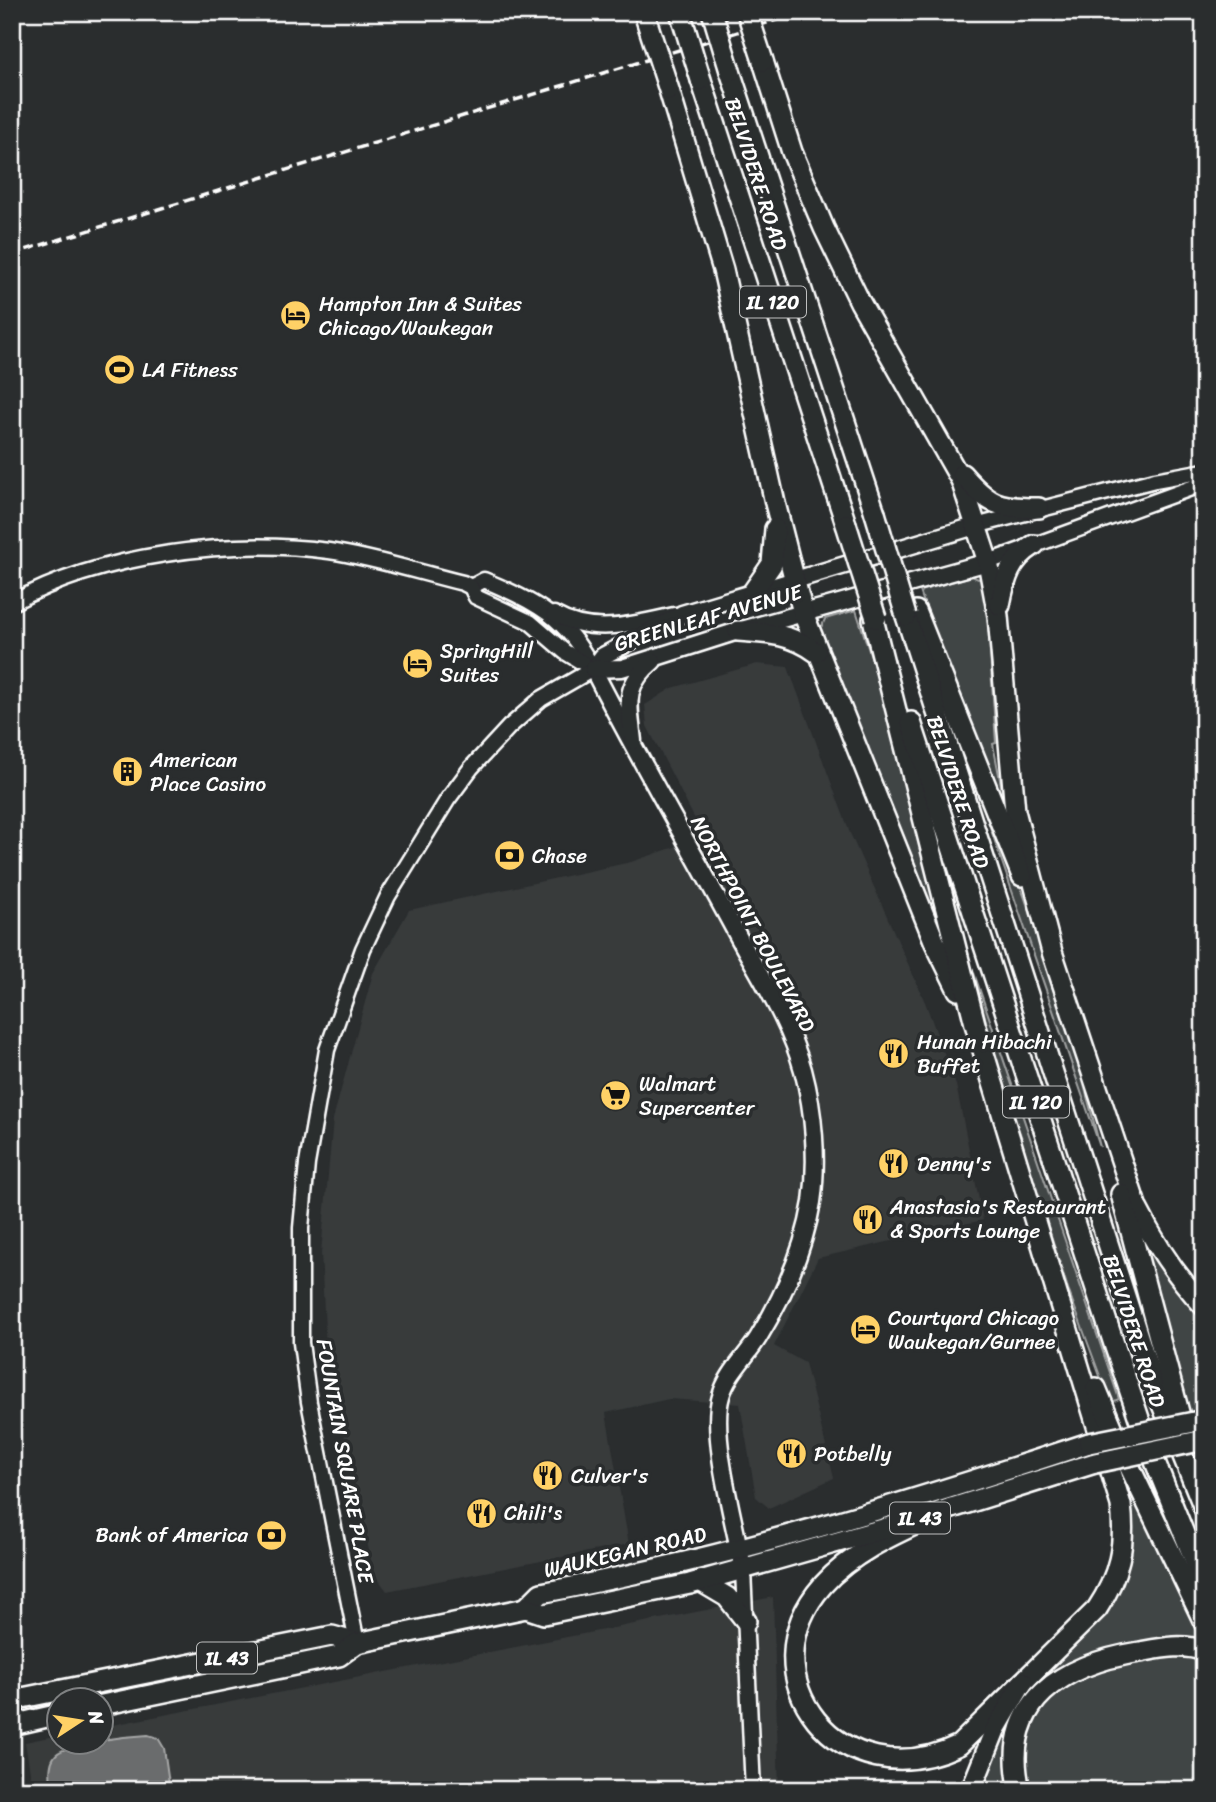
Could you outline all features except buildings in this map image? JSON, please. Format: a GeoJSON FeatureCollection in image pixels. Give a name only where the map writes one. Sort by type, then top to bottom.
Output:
{"type":"FeatureCollection","features":[{"type":"Feature","properties":{"kind":"main road","name":"BELVIDERE ROAD"},"geometry":{"type":"LineString","coordinates":[[680,12],[875,619],[1119,1359],[1147,1442],[1204,1583]]}},
{"type":"Feature","properties":{"kind":"main road","name":"BELVIDERE ROAD"},"geometry":{"type":"LineString","coordinates":[[712,12],[863,475],[911,613],[1152,1380],[1204,1506]]}},
{"type":"Feature","properties":{"kind":"main road"},"geometry":{"type":"LineString","coordinates":[[747,12],[792,152],[824,228],[860,302],[952,463],[988,562],[998,616],[1015,811],[1052,952],[1137,1208],[1154,1243],[1182,1283],[1204,1306]]}},
{"type":"Feature","properties":{"kind":"main road"},"geometry":{"type":"LineString","coordinates":[[645,14],[723,270],[793,581],[803,613],[816,652],[935,943],[975,1024]]}},
{"type":"Feature","properties":{"kind":"main road"},"geometry":{"type":"LineString","coordinates":[[952,463],[988,502],[1004,507],[1039,508]]}},
{"type":"Feature","properties":{"kind":"main road"},"geometry":{"type":"LineString","coordinates":[[752,593],[772,564],[775,503]]}},
{"type":"Feature","properties":{"kind":"main road","name":"GREENLEAF AVENUE"},"geometry":{"type":"LineString","coordinates":[[593,669],[603,656],[682,614],[975,526]]}},
{"type":"Feature","properties":{"kind":"main road"},"geometry":{"type":"LineString","coordinates":[[998,616],[1006,576],[1020,554],[1034,545]]}},
{"type":"Feature","properties":{"kind":"main road","name":"GREENLEAF AVENUE"},"geometry":{"type":"LineString","coordinates":[[593,669],[622,667],[738,631],[988,562]]}},
{"type":"Feature","properties":{"kind":"main road"},"geometry":{"type":"LineString","coordinates":[[911,613],[1052,952]]}},
{"type":"Feature","properties":{"kind":"main road"},"geometry":{"type":"LineString","coordinates":[[875,619],[975,1024],[1051,1265],[1121,1505],[1123,1540],[1112,1586],[1097,1609],[959,1745],[938,1756],[901,1765],[877,1762],[842,1747],[827,1736],[804,1702],[795,1661],[798,1629],[808,1605],[841,1567],[882,1541],[951,1508]]}},
{"type":"Feature","properties":{"kind":"main road"},"geometry":{"type":"LineString","coordinates":[[738,631],[777,633],[803,642],[816,652]]}},
{"type":"Feature","properties":{"kind":"main road"},"geometry":{"type":"LineString","coordinates":[[634,751],[629,693],[638,674],[661,655]]}},
{"type":"Feature","properties":{"kind":"main road","name":"NORTHPOINT BOULEVARD"},"geometry":{"type":"LineString","coordinates":[[593,669],[634,751],[676,820],[779,1009],[803,1069],[808,1095],[813,1129],[812,1199],[793,1272],[757,1340],[738,1364],[721,1396],[720,1435],[743,1570]]}},
{"type":"Feature","properties":{"kind":"main road"},"geometry":{"type":"LineString","coordinates":[[1092,1074],[1141,1278],[1204,1506]]}},
{"type":"Feature","properties":{"kind":"main road"},"geometry":{"type":"LineString","coordinates":[[1051,1265],[1123,1453],[1204,1622]]}},
{"type":"Feature","properties":{"kind":"main road","name":"IL 43"},"geometry":{"type":"LineString","coordinates":[[739,1550],[872,1514],[1089,1443],[1204,1419]]}},
{"type":"Feature","properties":{"kind":"main road","name":"IL 43"},"geometry":{"type":"LineString","coordinates":[[743,1570],[1095,1463],[1204,1440]]}},
{"type":"Feature","properties":{"kind":"main road","name":"WAUKEGAN ROAD"},"geometry":{"type":"LineString","coordinates":[[526,1608],[541,1593],[739,1550]]}},
{"type":"Feature","properties":{"kind":"main road","name":"WAUKEGAN ROAD"},"geometry":{"type":"LineString","coordinates":[[116,1702],[330,1658],[357,1643],[526,1608],[544,1614],[743,1570]]}},
{"type":"Feature","properties":{"kind":"main road"},"geometry":{"type":"LineString","coordinates":[[700,1581],[727,1597],[746,1621]]}},
{"type":"Feature","properties":{"kind":"main road","name":"WAUKEGAN ROAD"},"geometry":{"type":"LineString","coordinates":[[12,1700],[332,1636],[357,1643]]}},
{"type":"Feature","properties":{"kind":"main road"},"geometry":{"type":"LineString","coordinates":[[1020,1790],[1016,1761],[1021,1728],[1035,1702],[1055,1681],[1082,1665],[1118,1656],[1171,1647],[1204,1651]]}},
{"type":"Feature","properties":{"kind":"main road"},"geometry":{"type":"LineString","coordinates":[[971,1790],[1000,1720],[1023,1682]]}},
{"type":"Feature","properties":{"kind":"main road"},"geometry":{"type":"LineString","coordinates":[[12,1725],[46,1717]]}},
{"type":"Feature","properties":{"kind":"street"},"geometry":{"type":"LineString","coordinates":[[975,526],[1039,508],[1204,471]]}},
{"type":"Feature","properties":{"kind":"street"},"geometry":{"type":"LineString","coordinates":[[988,562],[1194,487],[1204,481]]}},
{"type":"Feature","properties":{"kind":"street"},"geometry":{"type":"LineString","coordinates":[[12,603],[75,577],[128,563],[205,550],[242,547],[332,552],[379,560],[471,587],[477,597],[530,622],[565,652],[593,669]]}},
{"type":"Feature","properties":{"kind":"street"},"geometry":{"type":"LineString","coordinates":[[471,587],[484,580],[563,620],[609,628],[682,614]]}},
{"type":"Feature","properties":{"kind":"street"},"geometry":{"type":"LineString","coordinates":[[538,605],[578,640],[593,669]]}},
{"type":"Feature","properties":{"kind":"street","name":"FOUNTAIN SQUARE PLACE"},"geometry":{"type":"LineString","coordinates":[[357,1643],[309,1402],[300,1343],[301,1228],[307,1164],[327,1050],[363,949],[388,896],[449,799],[471,768],[509,727],[541,699],[593,669]]}},
{"type":"Feature","properties":{"kind":"street"},"geometry":{"type":"LineString","coordinates":[[743,1570],[753,1790]]}},
{"type":"Feature","properties":{"kind":"shaded area"},"geometry":{"type":"Polygon","coordinates":[[[972,576],[978,579],[985,576],[996,743],[993,744],[1003,795],[1000,795],[939,648],[920,591],[972,576]]]}},
{"type":"Feature","properties":{"kind":"shaded area"},"geometry":{"type":"Polygon","coordinates":[[[856,610],[883,694],[951,957],[812,629],[822,626],[825,619],[856,610]]]}},
{"type":"Feature","properties":{"kind":"shaded area"},"geometry":{"type":"Polygon","coordinates":[[[757,664],[788,667],[850,833],[925,1002],[956,1085],[983,1220],[818,1258],[774,1346],[805,1363],[834,1478],[769,1508],[756,1497],[740,1404],[669,1399],[606,1413],[629,1544],[387,1591],[374,1574],[326,1350],[321,1253],[333,1119],[373,973],[409,910],[631,862],[704,837],[647,726],[645,705],[672,688],[757,664]]]}},
{"type":"Feature","properties":{"kind":"shaded area"},"geometry":{"type":"Polygon","coordinates":[[[958,734],[1001,835],[1039,938],[1072,1042],[1100,1147],[958,734]]]}},
{"type":"Feature","properties":{"kind":"shaded area"},"geometry":{"type":"Polygon","coordinates":[[[974,973],[1119,1399],[1110,1403],[1069,1292],[1019,1135],[1021,1136],[1001,1082],[974,973]]]}},
{"type":"Feature","properties":{"kind":"shaded area"},"geometry":{"type":"Polygon","coordinates":[[[1135,1215],[1204,1310],[1204,1472],[1200,1461],[1135,1215]]]}},
{"type":"Feature","properties":{"kind":"shaded area"},"geometry":{"type":"Polygon","coordinates":[[[1124,1470],[1204,1636],[1204,1646],[1101,1651],[1067,1665],[1038,1688],[1015,1790],[977,1790],[1017,1701],[1106,1609],[1119,1472],[1124,1470]]]}},
{"type":"Feature","properties":{"kind":"shaded area"},"geometry":{"type":"Polygon","coordinates":[[[773,1597],[779,1790],[33,1790],[25,1742],[46,1738],[46,1756],[116,1756],[116,1724],[773,1597]]]}},
{"type":"Feature","properties":{"kind":"shaded area"},"geometry":{"type":"Polygon","coordinates":[[[1173,1652],[1204,1657],[1204,1790],[1026,1790],[1023,1744],[1038,1706],[1077,1675],[1173,1652]]]}},
{"type":"Feature","properties":{"kind":"shaded area"},"geometry":{"type":"Polygon","coordinates":[[[148,1735],[158,1738],[164,1748],[170,1790],[51,1790],[51,1764],[55,1756],[116,1756],[116,1738],[148,1735]]]}},
{"type":"Feature","properties":{"kind":"railway"},"geometry":{"type":"LineString","coordinates":[[12,254],[803,12]]}},
{"type":"Feature","properties":{"kind":"place","name":"Hampton Inn & Suites Chicago/Waukegan"},"geometry":{"type":"Point","coordinates":[296,316]}},
{"type":"Feature","properties":{"kind":"place","name":"LA Fitness"},"geometry":{"type":"Point","coordinates":[119,370]}},
{"type":"Feature","properties":{"kind":"place","name":"SpringHill Suites"},"geometry":{"type":"Point","coordinates":[417,663]}},
{"type":"Feature","properties":{"kind":"place","name":"American Place Casino"},"geometry":{"type":"Point","coordinates":[127,772]}},
{"type":"Feature","properties":{"kind":"place","name":"Chase"},"geometry":{"type":"Point","coordinates":[509,856]}},
{"type":"Feature","properties":{"kind":"place","name":"Hunan Hibachi Buffet"},"geometry":{"type":"Point","coordinates":[894,1054]}},
{"type":"Feature","properties":{"kind":"place","name":"Walmart Supercenter"},"geometry":{"type":"Point","coordinates":[616,1096]}},
{"type":"Feature","properties":{"kind":"place","name":"Denny's"},"geometry":{"type":"Point","coordinates":[894,1164]}},
{"type":"Feature","properties":{"kind":"place","name":"Anastasia's Restaurant & Sports Lounge"},"geometry":{"type":"Point","coordinates":[867,1219]}},
{"type":"Feature","properties":{"kind":"place","name":"Courtyard Chicago Waukegan/Gurnee"},"geometry":{"type":"Point","coordinates":[865,1330]}},
{"type":"Feature","properties":{"kind":"place","name":"Potbelly"},"geometry":{"type":"Point","coordinates":[791,1454]}},
{"type":"Feature","properties":{"kind":"place","name":"Culver's"},"geometry":{"type":"Point","coordinates":[548,1476]}},
{"type":"Feature","properties":{"kind":"place","name":"Chili's"},"geometry":{"type":"Point","coordinates":[481,1513]}},
{"type":"Feature","properties":{"kind":"place","name":"Bank of America"},"geometry":{"type":"Point","coordinates":[271,1535]}}]}
